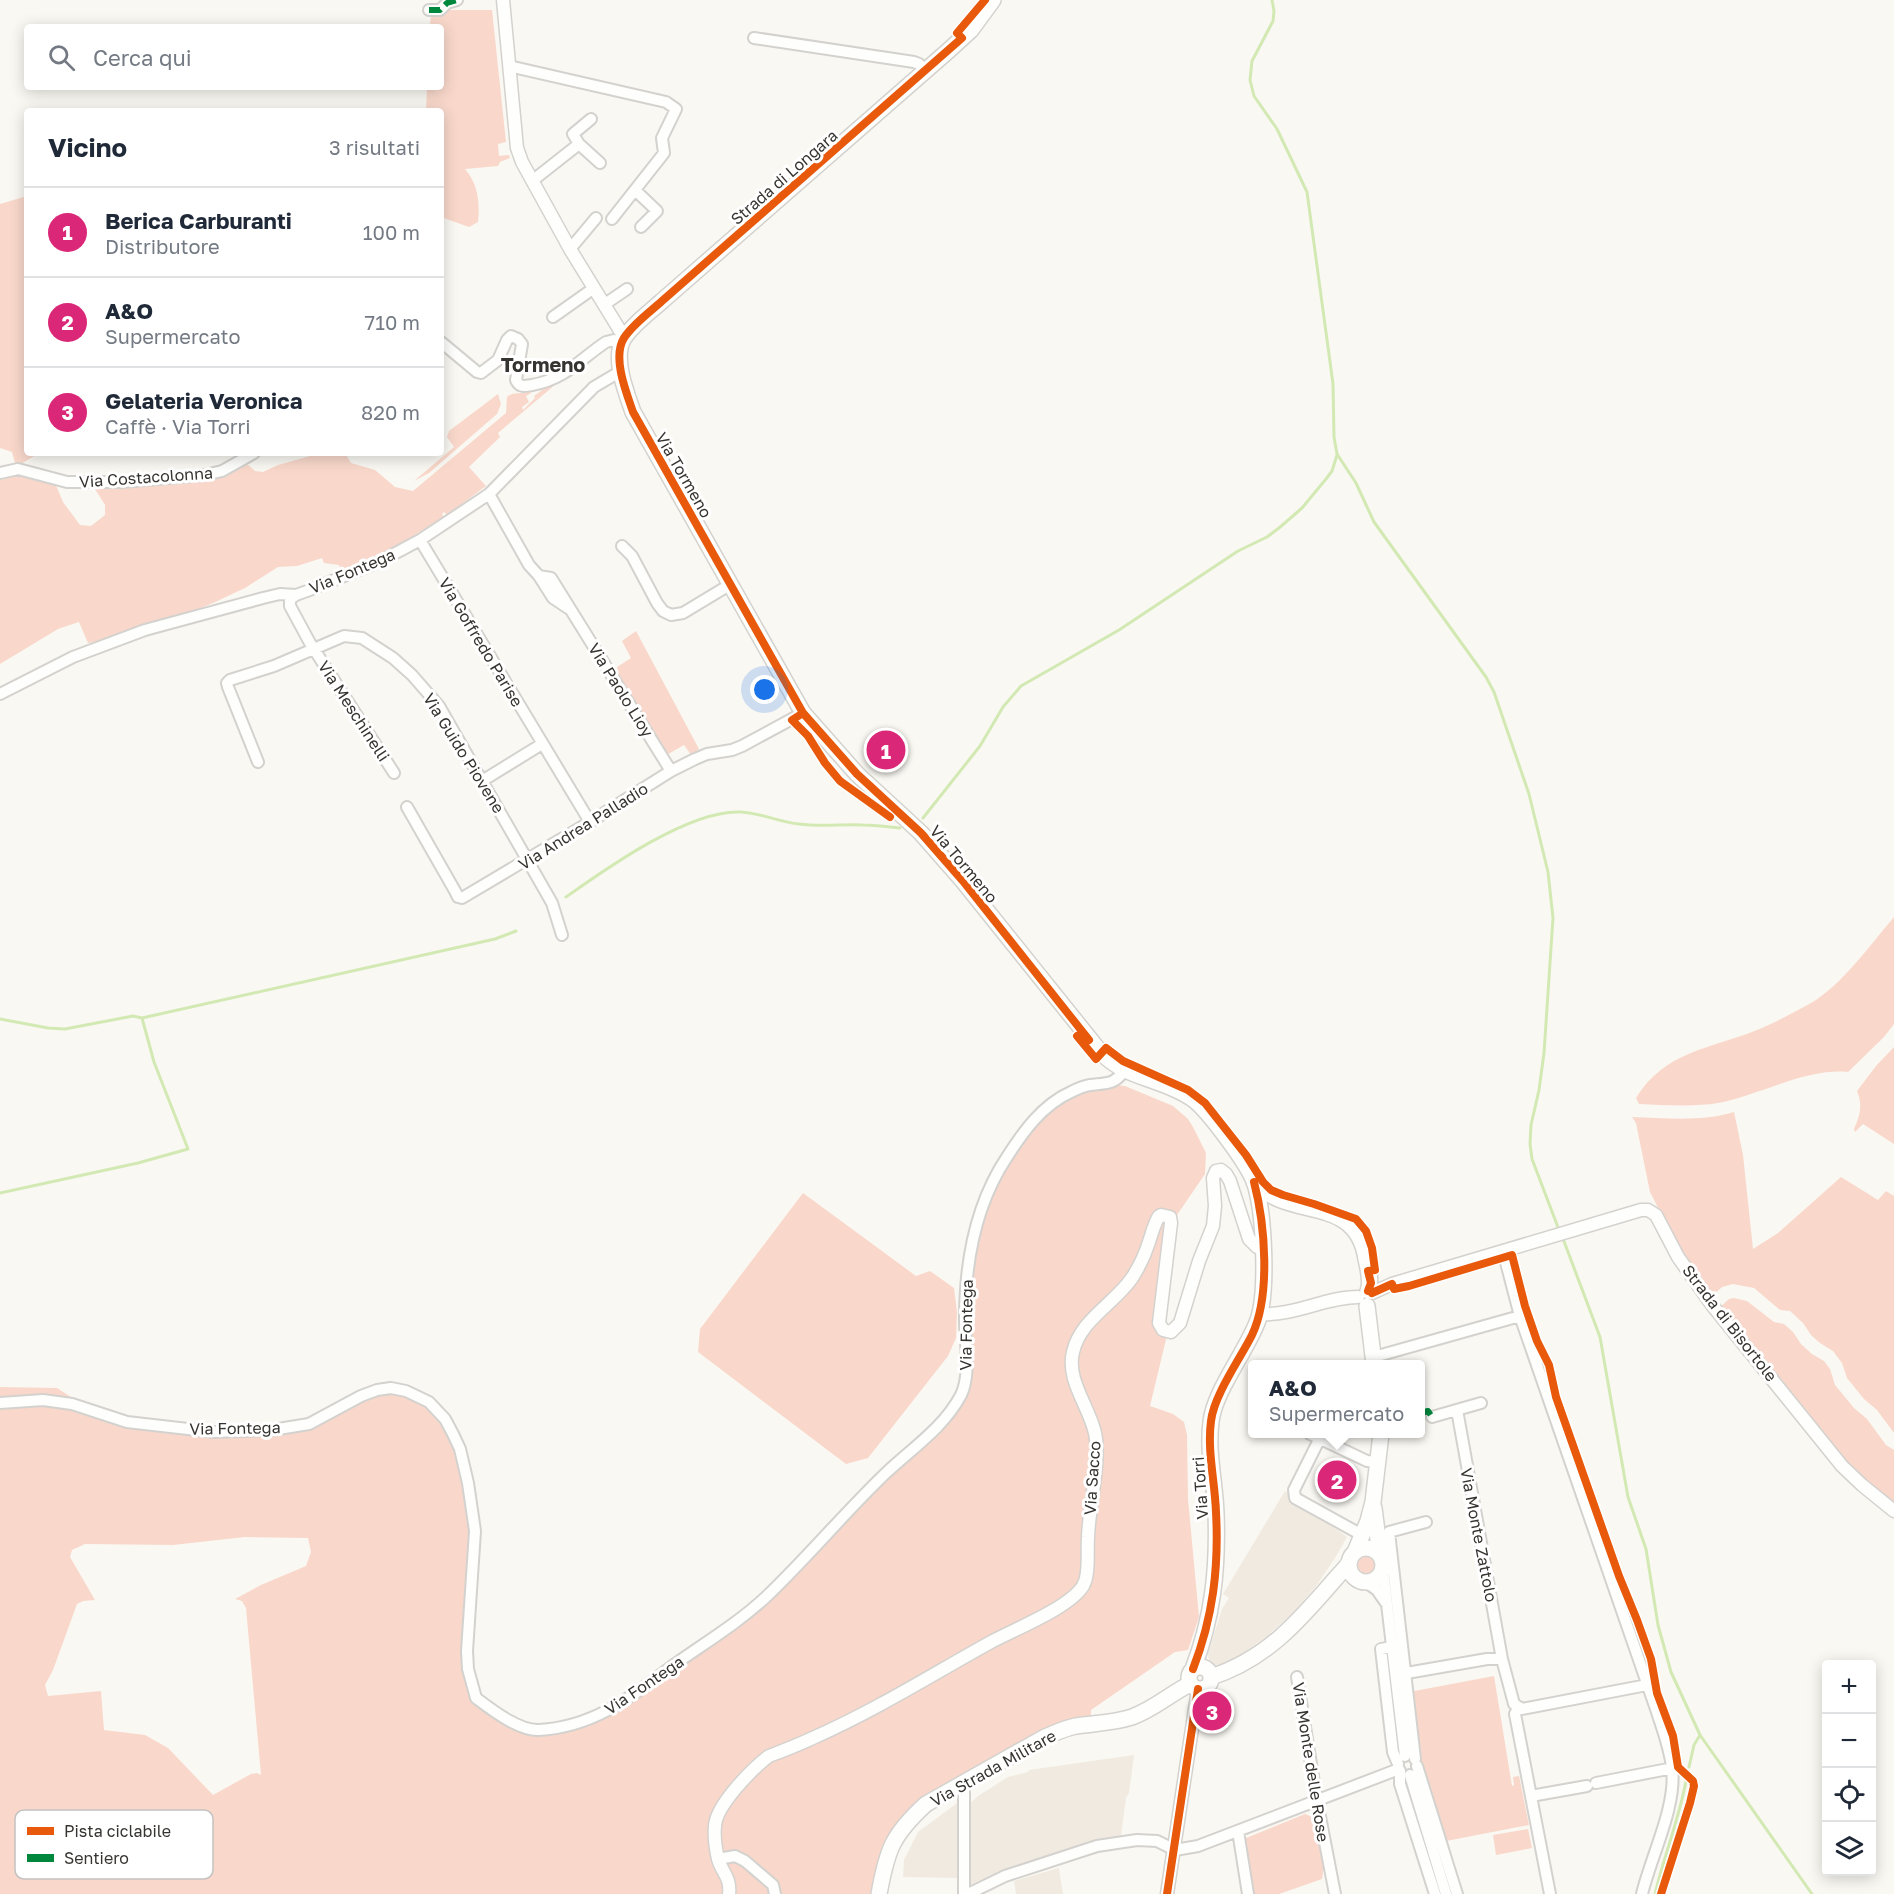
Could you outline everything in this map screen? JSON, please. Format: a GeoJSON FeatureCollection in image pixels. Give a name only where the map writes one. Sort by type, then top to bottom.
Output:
{"type":"FeatureCollection","features":[{"type":"Feature","properties":{"kind":"main road","name":"Strada di Longara"},"geometry":{"type":"LineString","coordinates":[[623,339],[662,301],[926,71],[970,30],[993,0]]}},
{"type":"Feature","properties":{"kind":"main road","name":"Via Tormeno"},"geometry":{"type":"LineString","coordinates":[[623,339],[619,353],[621,371],[633,412],[803,713],[857,774],[921,833],[1101,1053],[1125,1070],[1177,1090],[1201,1106],[1234,1149],[1254,1182],[1259,1205],[1264,1249],[1260,1314]]}},
{"type":"Feature","properties":{"kind":"main road"},"geometry":{"type":"LineString","coordinates":[[1254,1182],[1276,1199],[1341,1218],[1357,1230],[1364,1244],[1371,1283],[1366,1297],[1374,1360]]}},
{"type":"Feature","properties":{"kind":"main road"},"geometry":{"type":"LineString","coordinates":[[1259,1205],[1276,1199]]}},
{"type":"Feature","properties":{"kind":"main road","name":"Via Torri"},"geometry":{"type":"LineString","coordinates":[[1194,1681],[1209,1621],[1215,1583],[1216,1513],[1210,1442],[1212,1413],[1260,1314]]}},
{"type":"Feature","properties":{"kind":"main road"},"geometry":{"type":"LineString","coordinates":[[1363,1582],[1350,1572],[1352,1558],[1373,1502],[1381,1438]]}},
{"type":"Feature","properties":{"kind":"main road"},"geometry":{"type":"LineString","coordinates":[[1329,1587],[1346,1581],[1363,1582],[1376,1579],[1381,1563],[1373,1502]]}},
{"type":"Feature","properties":{"kind":"main road"},"geometry":{"type":"LineString","coordinates":[[1329,1587],[1362,1548],[1370,1548],[1381,1563]]}},
{"type":"Feature","properties":{"kind":"main road","name":"Via Strada Militare"},"geometry":{"type":"LineString","coordinates":[[879,1894],[885,1861],[891,1846],[902,1829],[926,1804],[1052,1734],[1076,1726],[1108,1723],[1132,1717],[1155,1706],[1194,1681],[1208,1686],[1211,1677],[1249,1660],[1272,1644],[1306,1614],[1329,1587]]}},
{"type":"Feature","properties":{"kind":"street"},"geometry":{"type":"LineString","coordinates":[[444,344],[481,373],[498,360],[511,336],[518,339],[522,344],[516,380],[522,386],[540,383],[569,371],[606,342],[623,339],[605,304],[570,249],[532,181],[517,148],[502,0]]}},
{"type":"Feature","properties":{"kind":"street"},"geometry":{"type":"LineString","coordinates":[[429,10],[440,10],[450,1]]}},
{"type":"Feature","properties":{"kind":"street"},"geometry":{"type":"LineString","coordinates":[[754,39],[914,62],[926,71]]}},
{"type":"Feature","properties":{"kind":"street"},"geometry":{"type":"LineString","coordinates":[[509,66],[666,102],[676,109],[662,138],[664,153],[612,219]]}},
{"type":"Feature","properties":{"kind":"street"},"geometry":{"type":"LineString","coordinates":[[591,119],[573,134],[579,144],[600,163]]}},
{"type":"Feature","properties":{"kind":"street"},"geometry":{"type":"LineString","coordinates":[[532,181],[579,144]]}},
{"type":"Feature","properties":{"kind":"street"},"geometry":{"type":"LineString","coordinates":[[635,190],[657,211],[641,227]]}},
{"type":"Feature","properties":{"kind":"street"},"geometry":{"type":"LineString","coordinates":[[570,249],[596,218]]}},
{"type":"Feature","properties":{"kind":"street"},"geometry":{"type":"LineString","coordinates":[[554,317],[594,288]]}},
{"type":"Feature","properties":{"kind":"street"},"geometry":{"type":"LineString","coordinates":[[605,304],[627,289]]}},
{"type":"Feature","properties":{"kind":"street","name":"Via Fontega"},"geometry":{"type":"LineString","coordinates":[[0,694],[73,657],[145,630],[280,594],[296,595],[360,570],[420,540],[489,494],[594,387],[621,371]]}},
{"type":"Feature","properties":{"kind":"street","name":"Via Costacolonna"},"geometry":{"type":"LineString","coordinates":[[0,473],[18,469],[57,480],[88,483],[194,476],[222,471],[249,456]]}},
{"type":"Feature","properties":{"kind":"street","name":"Via Paolo Lioy"},"geometry":{"type":"LineString","coordinates":[[489,494],[529,565],[553,598],[572,610],[671,771]]}},
{"type":"Feature","properties":{"kind":"street","name":"Via Goffredo Parise"},"geometry":{"type":"LineString","coordinates":[[420,540],[590,822]]}},
{"type":"Feature","properties":{"kind":"street"},"geometry":{"type":"LineString","coordinates":[[622,546],[632,556],[657,603],[663,611],[671,615],[683,613],[731,584]]}},
{"type":"Feature","properties":{"kind":"street","name":"Via Meschinelli"},"geometry":{"type":"LineString","coordinates":[[296,595],[290,599],[290,606],[314,650],[394,773]]}},
{"type":"Feature","properties":{"kind":"street","name":"Via Guido Piovene"},"geometry":{"type":"LineString","coordinates":[[314,650],[324,643],[344,636],[355,636],[369,641],[412,675],[439,706],[552,903],[562,935]]}},
{"type":"Feature","properties":{"kind":"street","name":"Via Meschinelli"},"geometry":{"type":"LineString","coordinates":[[258,762],[227,683],[314,650]]}},
{"type":"Feature","properties":{"kind":"street","name":"Via Andrea Palladio"},"geometry":{"type":"LineString","coordinates":[[407,807],[458,897],[462,898],[671,771],[701,756],[742,746],[803,713]]}},
{"type":"Feature","properties":{"kind":"street"},"geometry":{"type":"LineString","coordinates":[[482,781],[542,744]]}},
{"type":"Feature","properties":{"kind":"street","name":"Via Fontega"},"geometry":{"type":"LineString","coordinates":[[0,1403],[43,1400],[72,1404],[127,1422],[214,1432],[272,1430],[309,1424],[361,1396],[391,1388],[406,1391],[429,1402],[445,1419],[453,1434],[460,1449],[468,1483],[474,1531],[467,1651],[468,1669],[476,1698],[512,1723],[536,1731],[572,1725],[603,1714],[632,1697],[732,1626],[766,1597],[887,1472],[951,1413],[963,1392],[967,1373],[966,1279],[975,1228],[1001,1167],[1034,1120],[1048,1106],[1068,1093],[1085,1086],[1116,1081],[1125,1070]]}},
{"type":"Feature","properties":{"kind":"street","name":"Via Sacco"},"geometry":{"type":"LineString","coordinates":[[729,1894],[730,1883],[718,1859],[714,1824],[726,1800],[764,1759],[816,1737],[877,1706],[1063,1604],[1082,1586],[1086,1577],[1097,1450],[1090,1417],[1073,1377],[1072,1353],[1083,1330],[1132,1278],[1142,1262],[1159,1216],[1170,1217],[1171,1223],[1159,1323],[1163,1330],[1171,1332],[1180,1323],[1199,1261],[1213,1226],[1215,1215],[1213,1178],[1216,1171],[1221,1170],[1230,1181],[1249,1239],[1259,1249],[1264,1249]]}},
{"type":"Feature","properties":{"kind":"street","name":"Strada di Bisortole"},"geometry":{"type":"LineString","coordinates":[[1260,1314],[1284,1313],[1346,1297],[1366,1297],[1392,1284],[1503,1251],[1641,1210],[1652,1212],[1656,1215],[1690,1275],[1712,1305],[1842,1466],[1894,1511]]}},
{"type":"Feature","properties":{"kind":"street"},"geometry":{"type":"LineString","coordinates":[[1503,1251],[1520,1316],[1662,1729],[1672,1768],[1672,1785],[1664,1825],[1642,1894]]}},
{"type":"Feature","properties":{"kind":"street"},"geometry":{"type":"LineString","coordinates":[[1377,1360],[1520,1316]]}},
{"type":"Feature","properties":{"kind":"street"},"geometry":{"type":"LineString","coordinates":[[1432,1417],[1481,1403]]}},
{"type":"Feature","properties":{"kind":"street","name":"Via Monte Zattolo"},"geometry":{"type":"LineString","coordinates":[[1457,1410],[1502,1659],[1514,1704],[1518,1708],[1515,1714],[1550,1894]]}},
{"type":"Feature","properties":{"kind":"street"},"geometry":{"type":"LineString","coordinates":[[1314,1438],[1294,1490],[1295,1498],[1362,1536]]}},
{"type":"Feature","properties":{"kind":"street"},"geometry":{"type":"LineString","coordinates":[[1319,1438],[1368,1461],[1378,1462]]}},
{"type":"Feature","properties":{"kind":"street"},"geometry":{"type":"LineString","coordinates":[[1426,1522],[1389,1532],[1406,1673],[1406,1766],[1400,1784],[1435,1894]]}},
{"type":"Feature","properties":{"kind":"street"},"geometry":{"type":"LineString","coordinates":[[1381,1563],[1387,1605],[1386,1648],[1393,1752],[1406,1766],[1457,1894]]}},
{"type":"Feature","properties":{"kind":"street"},"geometry":{"type":"LineString","coordinates":[[1363,1582],[1380,1593],[1387,1605]]}},
{"type":"Feature","properties":{"kind":"street"},"geometry":{"type":"LineString","coordinates":[[1386,1648],[1394,1675],[1406,1766],[1446,1894]]}},
{"type":"Feature","properties":{"kind":"street"},"geometry":{"type":"LineString","coordinates":[[1394,1675],[1487,1659],[1502,1659]]}},
{"type":"Feature","properties":{"kind":"street","name":"Via Monte delle Rose"},"geometry":{"type":"LineString","coordinates":[[1298,1677],[1317,1801],[1335,1894]]}},
{"type":"Feature","properties":{"kind":"street","name":"Via Torri"},"geometry":{"type":"LineString","coordinates":[[1167,1894],[1193,1710],[1194,1681]]}},
{"type":"Feature","properties":{"kind":"street"},"geometry":{"type":"LineString","coordinates":[[1518,1708],[1647,1685]]}},
{"type":"Feature","properties":{"kind":"street"},"geometry":{"type":"LineString","coordinates":[[964,1783],[966,1894],[1005,1876],[1097,1846],[1137,1840],[1156,1841],[1175,1850],[1198,1846],[1406,1766]]}},
{"type":"Feature","properties":{"kind":"street"},"geometry":{"type":"LineString","coordinates":[[1531,1796],[1672,1768]]}},
{"type":"Feature","properties":{"kind":"street"},"geometry":{"type":"LineString","coordinates":[[1238,1831],[1248,1894]]}},
{"type":"Feature","properties":{"kind":"street"},"geometry":{"type":"LineString","coordinates":[[718,1859],[735,1856],[745,1861],[773,1885],[775,1894]]}},
{"type":"Feature","properties":{"kind":"shaded area"},"geometry":{"type":"Polygon","coordinates":[[[431,10],[492,10],[506,142],[498,144],[499,156],[509,155],[510,158],[500,162],[498,166],[465,169],[473,181],[479,207],[478,222],[469,227],[444,218],[444,108],[426,108],[427,90],[444,90],[444,24],[430,24],[431,10]]]}},
{"type":"Feature","properties":{"kind":"shaded area"},"geometry":{"type":"Polygon","coordinates":[[[24,197],[24,456],[34,456],[16,467],[12,452],[0,448],[0,204],[24,197]]]}},
{"type":"Feature","properties":{"kind":"shaded area"},"geometry":{"type":"Polygon","coordinates":[[[554,381],[556,384],[498,433],[500,437],[469,467],[486,486],[447,515],[444,512],[442,514],[444,517],[398,545],[341,571],[339,565],[324,563],[322,558],[297,566],[278,567],[245,588],[213,603],[188,613],[123,632],[107,640],[88,643],[79,622],[58,629],[0,664],[0,480],[21,474],[55,483],[63,502],[80,525],[91,526],[105,515],[105,505],[95,489],[192,483],[221,476],[246,463],[255,471],[263,472],[278,465],[310,456],[347,456],[351,463],[375,470],[395,487],[413,491],[506,413],[507,397],[530,391],[531,393],[526,396],[529,402],[522,407],[523,410],[535,398],[534,396],[545,388],[543,385],[554,381]]]}},
{"type":"Feature","properties":{"kind":"shaded area"},"geometry":{"type":"Polygon","coordinates":[[[498,394],[501,404],[497,414],[429,473],[414,481],[454,447],[447,437],[449,431],[498,394]]]}},
{"type":"Feature","properties":{"kind":"shaded area"},"geometry":{"type":"Polygon","coordinates":[[[636,631],[699,749],[691,755],[684,745],[663,757],[611,671],[631,658],[622,641],[636,631]]]}},
{"type":"Feature","properties":{"kind":"shaded area"},"geometry":{"type":"Polygon","coordinates":[[[1894,917],[1894,1024],[1848,1072],[1832,1072],[1799,1078],[1718,1103],[1639,1104],[1636,1098],[1648,1082],[1675,1061],[1706,1047],[1764,1027],[1822,995],[1855,964],[1894,917]]]}},
{"type":"Feature","properties":{"kind":"shaded area"},"geometry":{"type":"Polygon","coordinates":[[[1894,1047],[1894,1144],[1863,1124],[1855,1132],[1854,1129],[1860,1110],[1857,1091],[1894,1047]]]}},
{"type":"Feature","properties":{"kind":"shaded area"},"geometry":{"type":"Polygon","coordinates":[[[1106,1084],[1125,1086],[1173,1106],[1188,1119],[1206,1153],[1205,1174],[1177,1215],[1170,1217],[1159,1323],[1168,1331],[1150,1406],[1173,1414],[1184,1422],[1187,1435],[1188,1499],[1199,1617],[1188,1650],[1175,1652],[1091,1710],[1091,1720],[944,1784],[913,1805],[883,1850],[872,1894],[0,1894],[0,1387],[57,1388],[96,1413],[181,1429],[309,1424],[391,1388],[429,1402],[453,1434],[475,1531],[468,1624],[476,1698],[536,1731],[603,1714],[732,1626],[956,1404],[966,1356],[975,1228],[1021,1136],[1068,1093],[1106,1084]],[[245,1537],[173,1545],[85,1544],[72,1550],[70,1557],[95,1600],[77,1604],[53,1670],[45,1685],[48,1696],[101,1691],[104,1730],[145,1735],[168,1748],[213,1795],[251,1774],[261,1775],[246,1608],[242,1601],[235,1599],[306,1566],[311,1552],[308,1538],[245,1537]]]}},
{"type":"Feature","properties":{"kind":"shaded area"},"geometry":{"type":"Polygon","coordinates":[[[1734,1112],[1743,1155],[1753,1249],[1778,1233],[1841,1177],[1878,1200],[1886,1191],[1894,1196],[1894,1433],[1877,1410],[1864,1399],[1847,1378],[1842,1363],[1833,1351],[1811,1335],[1803,1323],[1790,1311],[1780,1310],[1754,1288],[1733,1284],[1722,1287],[1710,1298],[1692,1274],[1650,1192],[1636,1123],[1632,1117],[1696,1118],[1734,1112]]]}},
{"type":"Feature","properties":{"kind":"shaded area"},"geometry":{"type":"Polygon","coordinates":[[[803,1193],[916,1276],[930,1271],[954,1288],[957,1312],[956,1338],[948,1356],[868,1458],[846,1464],[698,1352],[700,1329],[803,1193]]]}},
{"type":"Feature","properties":{"kind":"shaded area"},"geometry":{"type":"Polygon","coordinates":[[[1729,1299],[1747,1301],[1774,1322],[1784,1324],[1801,1344],[1824,1361],[1830,1369],[1835,1385],[1854,1408],[1867,1419],[1886,1445],[1894,1450],[1894,1508],[1862,1484],[1717,1310],[1729,1299]]]}},
{"type":"Feature","properties":{"kind":"shaded area"},"geometry":{"type":"Polygon","coordinates":[[[1285,1491],[1347,1537],[1316,1586],[1293,1613],[1242,1654],[1225,1664],[1215,1665],[1209,1660],[1208,1654],[1222,1609],[1229,1598],[1223,1594],[1285,1491]]]}},
{"type":"Feature","properties":{"kind":"shaded area"},"geometry":{"type":"Polygon","coordinates":[[[1366,1554],[1374,1557],[1377,1565],[1374,1573],[1366,1576],[1358,1573],[1355,1565],[1358,1557],[1366,1554]]]}},
{"type":"Feature","properties":{"kind":"shaded area"},"geometry":{"type":"Polygon","coordinates":[[[1494,1676],[1512,1786],[1514,1785],[1513,1777],[1519,1776],[1529,1825],[1441,1842],[1418,1763],[1409,1692],[1494,1676]]]}},
{"type":"Feature","properties":{"kind":"shaded area"},"geometry":{"type":"Polygon","coordinates":[[[1134,1755],[1121,1836],[1002,1870],[963,1888],[960,1878],[903,1877],[904,1860],[918,1832],[960,1801],[964,1809],[978,1796],[1008,1777],[1029,1770],[1134,1755]]]}},
{"type":"Feature","properties":{"kind":"shaded area"},"geometry":{"type":"Polygon","coordinates":[[[1305,1814],[1312,1817],[1317,1831],[1323,1865],[1322,1879],[1279,1894],[1252,1894],[1246,1838],[1305,1814]]]}},
{"type":"Feature","properties":{"kind":"shaded area"},"geometry":{"type":"Polygon","coordinates":[[[1528,1829],[1532,1848],[1496,1855],[1493,1835],[1528,1829]]]}},
{"type":"Feature","properties":{"kind":"shaded area"},"geometry":{"type":"Polygon","coordinates":[[[1059,1868],[1063,1894],[1016,1894],[1014,1881],[1059,1868]]]}},
{"type":"Feature","properties":{"kind":"waterway"},"geometry":{"type":"LineString","coordinates":[[1272,0],[1273,21],[1252,61],[1250,80],[1254,96],[1277,129],[1307,192],[1333,384],[1334,437],[1337,454],[1356,483],[1374,522],[1486,677],[1494,692],[1529,794],[1548,872],[1553,918],[1544,1053],[1531,1125],[1530,1144],[1532,1159],[1559,1230]]}},
{"type":"Feature","properties":{"kind":"waterway"},"geometry":{"type":"LineString","coordinates":[[923,818],[980,746],[1003,707],[1021,686],[1119,630],[1238,551],[1267,537],[1302,508],[1332,471],[1337,455]]}},
{"type":"Feature","properties":{"kind":"waterway"},"geometry":{"type":"LineString","coordinates":[[566,897],[650,842],[698,820],[721,814],[741,812],[807,825],[868,825],[900,828]]}},
{"type":"Feature","properties":{"kind":"waterway"},"geometry":{"type":"LineString","coordinates":[[0,1193],[138,1163],[188,1149],[154,1062],[142,1018],[495,939],[516,931]]}},
{"type":"Feature","properties":{"kind":"waterway"},"geometry":{"type":"LineString","coordinates":[[0,1019],[65,1029],[133,1016],[142,1018]]}},
{"type":"Feature","properties":{"kind":"waterway"},"geometry":{"type":"LineString","coordinates":[[1562,1236],[1600,1337],[1628,1497],[1646,1549],[1658,1625],[1671,1672],[1700,1735],[1812,1894]]}},
{"type":"Feature","properties":{"kind":"waterway"},"geometry":{"type":"LineString","coordinates":[[1689,1767],[1694,1745],[1700,1735]]}},
{"type":"Feature","properties":{"kind":"waterway"},"geometry":{"type":"LineString","coordinates":[[1655,1894],[1686,1781]]}},
{"type":"Feature","properties":{"kind":"marked path"},"geometry":{"type":"LineString","coordinates":[[429,10],[440,10],[447,3],[457,0]]}},
{"type":"Feature","properties":{"kind":"marked path"},"geometry":{"type":"LineString","coordinates":[[1425,1412],[1428,1411],[1432,1417]]}},
{"type":"Feature","properties":{"kind":"cycle path"},"geometry":{"type":"LineString","coordinates":[[985,0],[957,33],[962,38],[637,323],[624,338],[619,355],[624,385],[633,412],[803,713],[857,774],[921,833],[963,881],[1089,1040]]}},
{"type":"Feature","properties":{"kind":"cycle path"},"geometry":{"type":"LineString","coordinates":[[803,713],[792,720],[808,736],[840,781],[890,817]]}},
{"type":"Feature","properties":{"kind":"cycle path"},"geometry":{"type":"LineString","coordinates":[[1077,1036],[1096,1059],[1106,1048],[1123,1061],[1188,1090],[1205,1103],[1271,1190],[1356,1219],[1366,1231],[1372,1248],[1375,1270],[1368,1271],[1371,1283],[1368,1291]]}},
{"type":"Feature","properties":{"kind":"cycle path"},"geometry":{"type":"LineString","coordinates":[[1193,1669],[1210,1611],[1215,1573],[1217,1533],[1210,1444],[1211,1421],[1222,1389],[1252,1335],[1262,1300],[1263,1238],[1254,1182]]}},
{"type":"Feature","properties":{"kind":"cycle path"},"geometry":{"type":"LineString","coordinates":[[1372,1293],[1392,1284],[1394,1289],[1409,1286],[1512,1255],[1525,1306],[1537,1341],[1549,1365],[1556,1397],[1651,1659],[1657,1693],[1673,1736],[1678,1767],[1693,1781],[1690,1803],[1661,1894]]}},
{"type":"Feature","properties":{"kind":"cycle path"},"geometry":{"type":"LineString","coordinates":[[1167,1894],[1198,1689]]}},
{"type":"Feature","properties":{"kind":"place","name":"Berica Carburanti"},"geometry":{"type":"Point","coordinates":[886,750]}},
{"type":"Feature","properties":{"kind":"place","name":"A&O"},"geometry":{"type":"Point","coordinates":[1337,1480]}},
{"type":"Feature","properties":{"kind":"place","name":"Gelateria Veronica"},"geometry":{"type":"Point","coordinates":[1212,1711]}},
{"type":"Feature","properties":{"kind":"district","name":"Tormeno"},"geometry":{"type":"Point","coordinates":[543,364]}}]}
